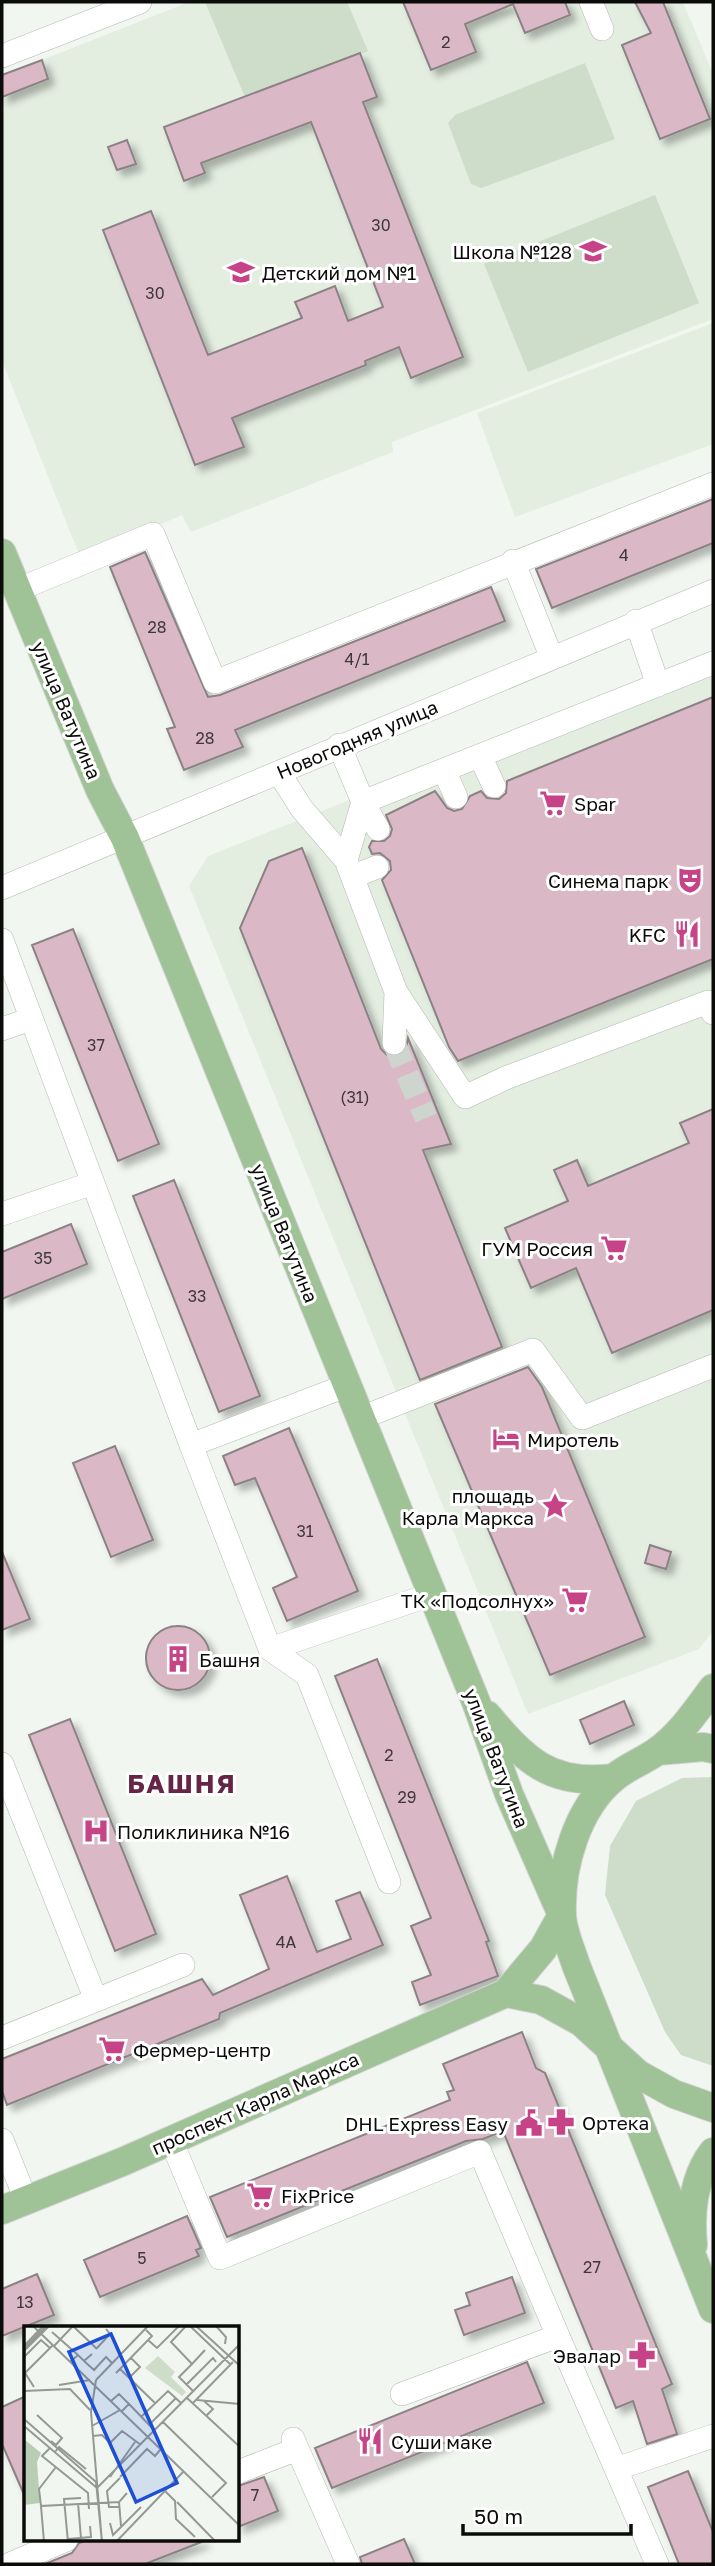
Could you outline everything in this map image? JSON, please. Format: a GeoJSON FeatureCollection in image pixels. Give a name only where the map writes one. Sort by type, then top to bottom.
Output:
{"type":"FeatureCollection","features":[{"type":"Feature","properties":{"kind":"main road","name":"улица Ватутина"},"geometry":{"type":"LineString","coordinates":[[2,553],[100,790],[125,838],[433,1594],[509,1794],[562,1915]]}},
{"type":"Feature","properties":{"kind":"main road"},"geometry":{"type":"LineString","coordinates":[[713,1688],[688,1723],[658,1751],[613,1778],[591,1806],[575,1834],[566,1864],[562,1915],[576,1965],[713,2309]]}},
{"type":"Feature","properties":{"kind":"main road"},"geometry":{"type":"LineString","coordinates":[[476,1702],[516,1749],[538,1766],[562,1777],[589,1781],[613,1778]]}},
{"type":"Feature","properties":{"kind":"main road"},"geometry":{"type":"LineString","coordinates":[[658,1751],[703,1747],[713,1749]]}},
{"type":"Feature","properties":{"kind":"main road"},"geometry":{"type":"LineString","coordinates":[[562,1915],[542,1949],[506,1993],[541,2000],[581,2022],[638,2074],[674,2094],[713,2108]]}},
{"type":"Feature","properties":{"kind":"main road","name":"проспект Карла Маркса"},"geometry":{"type":"LineString","coordinates":[[14,2205],[171,2140],[506,1993]]}},
{"type":"Feature","properties":{"kind":"main road"},"geometry":{"type":"LineString","coordinates":[[695,2265],[693,2201],[698,2179],[713,2152]]}},
{"type":"Feature","properties":{"kind":"street"},"geometry":{"type":"LineString","coordinates":[[2,56],[140,2]]}},
{"type":"Feature","properties":{"kind":"street"},"geometry":{"type":"LineString","coordinates":[[591,2],[602,29]]}},
{"type":"Feature","properties":{"kind":"street"},"geometry":{"type":"LineString","coordinates":[[17,590],[153,534],[215,682],[513,561],[713,484]]}},
{"type":"Feature","properties":{"kind":"street"},"geometry":{"type":"LineString","coordinates":[[513,561],[551,656]]}},
{"type":"Feature","properties":{"kind":"street","name":"Новогодняя улица"},"geometry":{"type":"LineString","coordinates":[[2,888],[551,656],[713,591]]}},
{"type":"Feature","properties":{"kind":"street"},"geometry":{"type":"LineString","coordinates":[[636,621],[658,685]]}},
{"type":"Feature","properties":{"kind":"street"},"geometry":{"type":"LineString","coordinates":[[363,802],[713,663]]}},
{"type":"Feature","properties":{"kind":"street"},"geometry":{"type":"LineString","coordinates":[[339,746],[363,802],[379,829]]}},
{"type":"Feature","properties":{"kind":"street"},"geometry":{"type":"LineString","coordinates":[[487,753],[500,783]]}},
{"type":"Feature","properties":{"kind":"street"},"geometry":{"type":"LineString","coordinates":[[444,770],[456,797]]}},
{"type":"Feature","properties":{"kind":"street"},"geometry":{"type":"LineString","coordinates":[[279,773],[302,809],[350,868],[396,992],[465,1097],[508,1077],[708,1002],[713,1013]]}},
{"type":"Feature","properties":{"kind":"street"},"geometry":{"type":"LineString","coordinates":[[350,868],[363,802]]}},
{"type":"Feature","properties":{"kind":"street"},"geometry":{"type":"LineString","coordinates":[[350,868],[377,867]]}},
{"type":"Feature","properties":{"kind":"street"},"geometry":{"type":"LineString","coordinates":[[2,940],[270,1650],[307,1675],[389,1882]]}},
{"type":"Feature","properties":{"kind":"street"},"geometry":{"type":"LineString","coordinates":[[394,1043],[396,992]]}},
{"type":"Feature","properties":{"kind":"street"},"geometry":{"type":"LineString","coordinates":[[2,1029],[31,1018]]}},
{"type":"Feature","properties":{"kind":"street"},"geometry":{"type":"LineString","coordinates":[[2,1214],[93,1182]]}},
{"type":"Feature","properties":{"kind":"street"},"geometry":{"type":"LineString","coordinates":[[361,1418],[533,1349],[582,1418],[713,1366]]}},
{"type":"Feature","properties":{"kind":"street"},"geometry":{"type":"LineString","coordinates":[[191,1445],[348,1385]]}},
{"type":"Feature","properties":{"kind":"street"},"geometry":{"type":"LineString","coordinates":[[270,1650],[433,1594]]}},
{"type":"Feature","properties":{"kind":"street"},"geometry":{"type":"LineString","coordinates":[[2,1764],[12,1818],[96,2000]]}},
{"type":"Feature","properties":{"kind":"street"},"geometry":{"type":"LineString","coordinates":[[2,2038],[183,1965]]}},
{"type":"Feature","properties":{"kind":"street"},"geometry":{"type":"LineString","coordinates":[[2,2140],[14,2205]]}},
{"type":"Feature","properties":{"kind":"street"},"geometry":{"type":"LineString","coordinates":[[171,2140],[220,2258],[480,2152],[657,2564]]}},
{"type":"Feature","properties":{"kind":"street"},"geometry":{"type":"LineString","coordinates":[[402,2394],[558,2336]]}},
{"type":"Feature","properties":{"kind":"street"},"geometry":{"type":"LineString","coordinates":[[616,2469],[713,2436]]}},
{"type":"Feature","properties":{"kind":"street"},"geometry":{"type":"LineString","coordinates":[[240,2471],[295,2444],[348,2564]]}},
{"type":"Feature","properties":{"kind":"street"},"geometry":{"type":"LineString","coordinates":[[8,2564],[61,2542]]}},
{"type":"Feature","properties":{"kind":"shaded area","name":"Детский дом №1"},"geometry":{"type":"Polygon","coordinates":[[[189,2],[683,2],[713,74],[713,319],[392,442],[393,452],[191,532],[182,515],[81,559],[2,361],[2,97],[47,79],[42,60],[189,2]]]}},
{"type":"Feature","properties":{"kind":"shaded area"},"geometry":{"type":"Polygon","coordinates":[[[713,323],[713,444],[515,517],[477,413],[713,323]]]}},
{"type":"Feature","properties":{"kind":"shaded area","name":"площадь Карла Маркса"},"geometry":{"type":"Polygon","coordinates":[[[713,656],[713,1631],[699,1649],[528,1714],[189,886],[208,856],[713,656]]]}},
{"type":"Feature","properties":{"kind":"green space"},"geometry":{"type":"Polygon","coordinates":[[[205,2],[347,2],[368,51],[245,97],[205,2]]]}},
{"type":"Feature","properties":{"kind":"green space"},"geometry":{"type":"Polygon","coordinates":[[[585,63],[615,139],[481,188],[471,184],[448,123],[455,115],[585,63]]]}},
{"type":"Feature","properties":{"kind":"green space"},"geometry":{"type":"Polygon","coordinates":[[[655,195],[699,303],[528,372],[484,264],[655,195]]]}},
{"type":"Feature","properties":{"kind":"green space"},"geometry":{"type":"Polygon","coordinates":[[[713,1777],[713,2066],[681,2055],[665,2032],[605,1895],[610,1846],[636,1801],[682,1778],[713,1777]]]}},
{"type":"Feature","properties":{"kind":"building"},"geometry":{"type":"Polygon","coordinates":[[[403,2],[565,2],[570,15],[525,33],[513,4],[465,24],[476,52],[431,70],[403,2]]]}},
{"type":"Feature","properties":{"kind":"building"},"geometry":{"type":"Polygon","coordinates":[[[635,2],[663,2],[710,119],[660,139],[622,45],[651,33],[635,2]]]}},
{"type":"Feature","properties":{"kind":"building"},"geometry":{"type":"Polygon","coordinates":[[[360,53],[377,97],[363,102],[463,357],[411,378],[399,347],[365,361],[366,365],[232,418],[244,447],[195,465],[103,230],[151,211],[208,355],[302,318],[295,302],[335,286],[348,321],[383,307],[311,122],[201,163],[205,173],[184,181],[164,127],[360,53]]]}},
{"type":"Feature","properties":{"kind":"building"},"geometry":{"type":"Polygon","coordinates":[[[42,60],[48,79],[2,97],[2,75],[42,60]]]}},
{"type":"Feature","properties":{"kind":"building"},"geometry":{"type":"Polygon","coordinates":[[[127,140],[136,164],[117,170],[108,147],[127,140]]]}},
{"type":"Feature","properties":{"kind":"building"},"geometry":{"type":"Polygon","coordinates":[[[713,499],[713,543],[552,608],[536,569],[713,499]]]}},
{"type":"Feature","properties":{"kind":"building"},"geometry":{"type":"Polygon","coordinates":[[[145,552],[208,697],[220,695],[491,587],[505,621],[235,730],[243,747],[184,770],[167,729],[175,727],[110,567],[145,552]]]}},
{"type":"Feature","properties":{"kind":"building"},"geometry":{"type":"Polygon","coordinates":[[[713,697],[713,959],[458,1061],[449,1047],[382,880],[391,870],[390,861],[380,853],[372,854],[369,847],[372,841],[384,841],[390,836],[392,829],[386,815],[435,791],[447,808],[454,811],[462,809],[470,796],[481,791],[487,798],[499,799],[506,793],[507,781],[713,697]]]}},
{"type":"Feature","properties":{"kind":"building"},"geometry":{"type":"Polygon","coordinates":[[[302,848],[381,1049],[387,1055],[400,1056],[406,1050],[408,1038],[451,1144],[423,1150],[502,1347],[420,1380],[240,928],[269,861],[302,848]]]}},
{"type":"Feature","properties":{"kind":"building"},"geometry":{"type":"Polygon","coordinates":[[[73,929],[159,1144],[118,1161],[32,945],[73,929]]]}},
{"type":"Feature","properties":{"kind":"building","name":"ГУМ Россия"},"geometry":{"type":"Polygon","coordinates":[[[713,1109],[713,1310],[612,1353],[576,1268],[531,1288],[505,1228],[568,1201],[554,1170],[577,1160],[588,1186],[689,1143],[680,1123],[713,1109]]]}},
{"type":"Feature","properties":{"kind":"building"},"geometry":{"type":"Polygon","coordinates":[[[174,1180],[260,1396],[219,1412],[133,1196],[174,1180]]]}},
{"type":"Feature","properties":{"kind":"building"},"geometry":{"type":"Polygon","coordinates":[[[71,1224],[87,1264],[2,1299],[2,1252],[71,1224]]]}},
{"type":"Feature","properties":{"kind":"building"},"geometry":{"type":"Polygon","coordinates":[[[528,1367],[542,1387],[645,1637],[550,1675],[435,1404],[528,1367]]]}},
{"type":"Feature","properties":{"kind":"building"},"geometry":{"type":"Polygon","coordinates":[[[289,1428],[358,1591],[287,1621],[273,1588],[297,1577],[255,1478],[235,1485],[223,1456],[289,1428]]]}},
{"type":"Feature","properties":{"kind":"building"},"geometry":{"type":"Polygon","coordinates":[[[115,1446],[153,1540],[111,1557],[73,1463],[115,1446]]]}},
{"type":"Feature","properties":{"kind":"building"},"geometry":{"type":"Polygon","coordinates":[[[650,1545],[671,1552],[666,1569],[645,1563],[650,1545]]]}},
{"type":"Feature","properties":{"kind":"building"},"geometry":{"type":"Polygon","coordinates":[[[2,1552],[30,1619],[2,1630],[2,1552]]]}},
{"type":"Feature","properties":{"kind":"building","name":"Башня"},"geometry":{"type":"Polygon","coordinates":[[[172,1626],[184,1626],[201,1635],[208,1646],[208,1670],[201,1681],[184,1690],[172,1690],[160,1685],[151,1676],[146,1664],[146,1652],[151,1640],[160,1631],[172,1626]]]}},
{"type":"Feature","properties":{"kind":"building"},"geometry":{"type":"Polygon","coordinates":[[[377,1659],[489,1941],[486,1942],[498,1976],[420,2005],[412,1982],[431,1975],[411,1926],[431,1918],[335,1676],[377,1659]]]}},
{"type":"Feature","properties":{"kind":"building"},"geometry":{"type":"Polygon","coordinates":[[[624,1701],[634,1725],[590,1744],[580,1720],[624,1701]]]}},
{"type":"Feature","properties":{"kind":"building"},"geometry":{"type":"Polygon","coordinates":[[[70,1719],[156,1934],[115,1951],[29,1735],[70,1719]]]}},
{"type":"Feature","properties":{"kind":"building"},"geometry":{"type":"Polygon","coordinates":[[[287,1876],[317,1952],[351,1939],[336,1901],[360,1892],[383,1945],[220,2013],[219,2019],[7,2105],[2,2091],[2,2059],[202,1979],[213,1995],[269,1969],[240,1895],[287,1876]]]}},
{"type":"Feature","properties":{"kind":"building"},"geometry":{"type":"Polygon","coordinates":[[[522,2032],[536,2068],[545,2073],[672,2384],[662,2389],[677,2434],[647,2444],[633,2401],[616,2408],[503,2131],[483,2139],[466,2141],[227,2237],[210,2197],[450,2100],[447,2092],[454,2090],[443,2064],[522,2032]]]}},
{"type":"Feature","properties":{"kind":"building"},"geometry":{"type":"Polygon","coordinates":[[[187,2216],[201,2248],[196,2250],[199,2256],[100,2297],[84,2260],[187,2216]]]}},
{"type":"Feature","properties":{"kind":"building"},"geometry":{"type":"Polygon","coordinates":[[[37,2274],[54,2315],[2,2336],[2,2289],[37,2274]]]}},
{"type":"Feature","properties":{"kind":"building"},"geometry":{"type":"Polygon","coordinates":[[[512,2277],[525,2313],[464,2335],[455,2310],[470,2305],[466,2293],[512,2277]]]}},
{"type":"Feature","properties":{"kind":"building"},"geometry":{"type":"Polygon","coordinates":[[[527,2362],[544,2403],[332,2488],[315,2448],[527,2362]]]}},
{"type":"Feature","properties":{"kind":"building"},"geometry":{"type":"Polygon","coordinates":[[[24,2397],[24,2494],[2,2444],[2,2407],[24,2397]]]}},
{"type":"Feature","properties":{"kind":"building"},"geometry":{"type":"Polygon","coordinates":[[[688,2471],[713,2532],[713,2564],[679,2564],[648,2487],[688,2471]]]}},
{"type":"Feature","properties":{"kind":"building"},"geometry":{"type":"Polygon","coordinates":[[[264,2477],[278,2511],[240,2526],[240,2485],[264,2477]]]}},
{"type":"Feature","properties":{"kind":"building"},"geometry":{"type":"Polygon","coordinates":[[[404,2539],[415,2564],[362,2564],[360,2557],[404,2539]]]}},
{"type":"Feature","properties":{"kind":"building"},"geometry":{"type":"Polygon","coordinates":[[[201,2542],[145,2564],[45,2564],[72,2553],[79,2543],[201,2542]]]}},
{"type":"Feature","properties":{"kind":"tunnel"},"geometry":{"type":"LineString","coordinates":[[394,1043],[426,1118]]}},
{"type":"Feature","properties":{"kind":"place","name":"Школа №128"},"geometry":{"type":"Point","coordinates":[593,251]}},
{"type":"Feature","properties":{"kind":"place","name":"Детский дом №1"},"geometry":{"type":"Point","coordinates":[241,272]}},
{"type":"Feature","properties":{"kind":"place","name":"Spar"},"geometry":{"type":"Point","coordinates":[553,803]}},
{"type":"Feature","properties":{"kind":"place","name":"Синема парк"},"geometry":{"type":"Point","coordinates":[690,880]}},
{"type":"Feature","properties":{"kind":"place","name":"KFC"},"geometry":{"type":"Point","coordinates":[687,934]}},
{"type":"Feature","properties":{"kind":"place","name":"ГУМ Россия"},"geometry":{"type":"Point","coordinates":[614,1248]}},
{"type":"Feature","properties":{"kind":"place","name":"Миротель"},"geometry":{"type":"Point","coordinates":[506,1439]}},
{"type":"Feature","properties":{"kind":"place","name":"площадь Карла Маркса"},"geometry":{"type":"Point","coordinates":[555,1506]}},
{"type":"Feature","properties":{"kind":"place","name":"ТК «Подсолнух»"},"geometry":{"type":"Point","coordinates":[575,1600]}},
{"type":"Feature","properties":{"kind":"place","name":"Башня"},"geometry":{"type":"Point","coordinates":[178,1659]}},
{"type":"Feature","properties":{"kind":"place","name":"Поликлиника №16"},"geometry":{"type":"Point","coordinates":[96,1831]}},
{"type":"Feature","properties":{"kind":"place","name":"Фермер-центр"},"geometry":{"type":"Point","coordinates":[112,2049]}},
{"type":"Feature","properties":{"kind":"place","name":"Ортека"},"geometry":{"type":"Point","coordinates":[561,2122]}},
{"type":"Feature","properties":{"kind":"place","name":"DHL Express Easy"},"geometry":{"type":"Point","coordinates":[529,2123]}},
{"type":"Feature","properties":{"kind":"place","name":"FixPrice"},"geometry":{"type":"Point","coordinates":[260,2195]}},
{"type":"Feature","properties":{"kind":"place","name":"Эвалар"},"geometry":{"type":"Point","coordinates":[642,2355]}},
{"type":"Feature","properties":{"kind":"place","name":"Суши маке"},"geometry":{"type":"Point","coordinates":[370,2441]}},
{"type":"Feature","properties":{"kind":"district","name":"БАШНЯ"},"geometry":{"type":"Point","coordinates":[182,1783]}}]}
